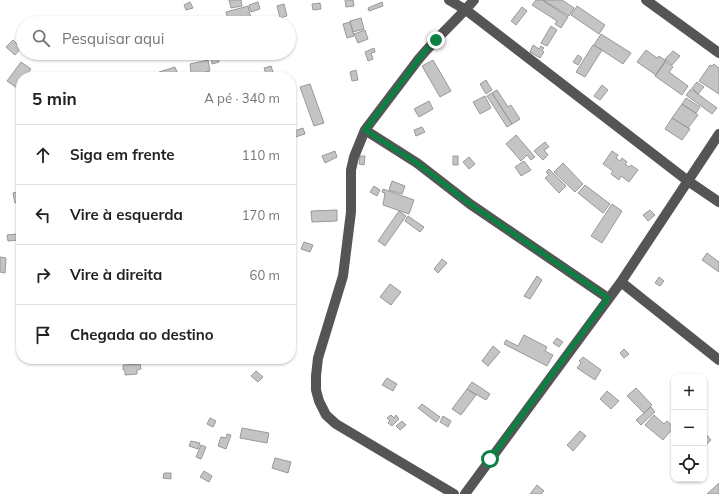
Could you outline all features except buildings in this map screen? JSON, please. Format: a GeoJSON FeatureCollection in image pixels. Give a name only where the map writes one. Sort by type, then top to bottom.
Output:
{"type":"FeatureCollection","features":[{"type":"Feature","properties":{"kind":"street"},"geometry":{"type":"LineString","coordinates":[[448,0],[466,10],[688,181],[719,202]]}},
{"type":"Feature","properties":{"kind":"street"},"geometry":{"type":"LineString","coordinates":[[454,494],[336,424],[326,415],[319,401],[316,390],[316,376],[318,358],[343,276],[351,212],[351,170],[354,157],[365,130],[426,50],[474,0]]}},
{"type":"Feature","properties":{"kind":"street"},"geometry":{"type":"LineString","coordinates":[[646,0],[719,53]]}},
{"type":"Feature","properties":{"kind":"street"},"geometry":{"type":"LineString","coordinates":[[365,130],[417,163],[470,204],[608,298]]}},
{"type":"Feature","properties":{"kind":"street"},"geometry":{"type":"LineString","coordinates":[[465,494],[620,282],[719,134]]}},
{"type":"Feature","properties":{"kind":"street"},"geometry":{"type":"LineString","coordinates":[[620,282],[719,360]]}},
{"type":"Feature","properties":{"kind":"route"},"geometry":{"type":"LineString","coordinates":[[436,40],[426,50],[365,130],[417,163],[470,204],[608,298],[490,459]]}}]}
